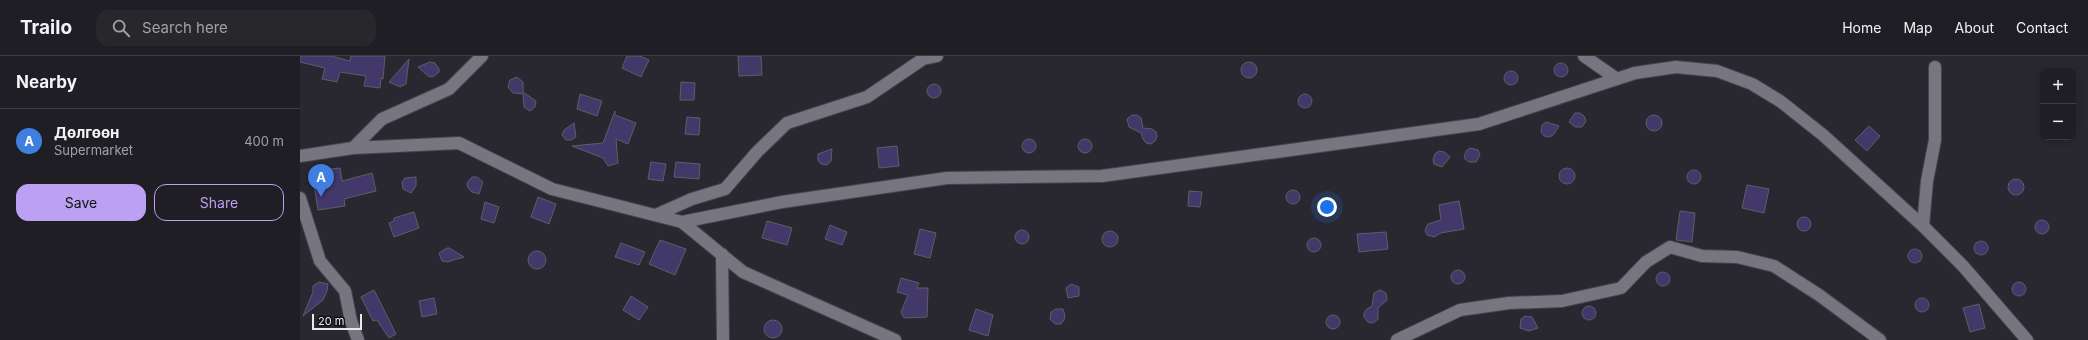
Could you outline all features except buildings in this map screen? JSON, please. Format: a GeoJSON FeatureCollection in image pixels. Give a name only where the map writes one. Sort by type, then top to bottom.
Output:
{"type":"FeatureCollection","features":[{"type":"Feature","properties":{"kind":"street"},"geometry":{"type":"LineString","coordinates":[[353,148],[382,119],[449,89],[482,56]]}},
{"type":"Feature","properties":{"kind":"street"},"geometry":{"type":"LineString","coordinates":[[656,215],[692,199],[725,189],[757,152],[787,123],[868,97],[923,59],[937,56]]}},
{"type":"Feature","properties":{"kind":"street"},"geometry":{"type":"LineString","coordinates":[[1584,56],[1617,79]]}},
{"type":"Feature","properties":{"kind":"street"},"geometry":{"type":"LineString","coordinates":[[682,222],[782,202],[946,178],[1102,176],[1479,124],[1635,73],[1676,67],[1716,71],[1752,84],[1780,101],[1823,135],[1924,226],[1963,266],[2027,340]]}},
{"type":"Feature","properties":{"kind":"street"},"geometry":{"type":"LineString","coordinates":[[1924,226],[1927,181],[1935,140],[1935,67]]}},
{"type":"Feature","properties":{"kind":"street"},"geometry":{"type":"LineString","coordinates":[[300,156],[353,148],[459,143],[552,189],[682,222],[742,272],[895,340]]}},
{"type":"Feature","properties":{"kind":"street"},"geometry":{"type":"LineString","coordinates":[[300,198],[320,261],[345,290],[351,321],[358,340]]}},
{"type":"Feature","properties":{"kind":"street"},"geometry":{"type":"LineString","coordinates":[[1397,340],[1460,310],[1509,303],[1562,301],[1621,288],[1646,262],[1670,247],[1702,256],[1737,257],[1774,266],[1819,295],[1880,340]]}},
{"type":"Feature","properties":{"kind":"street"},"geometry":{"type":"LineString","coordinates":[[722,254],[723,340]]}},
{"type":"Feature","properties":{"kind":"place","name":"Дөлгөөн"},"geometry":{"type":"Point","coordinates":[321,197]}}]}
